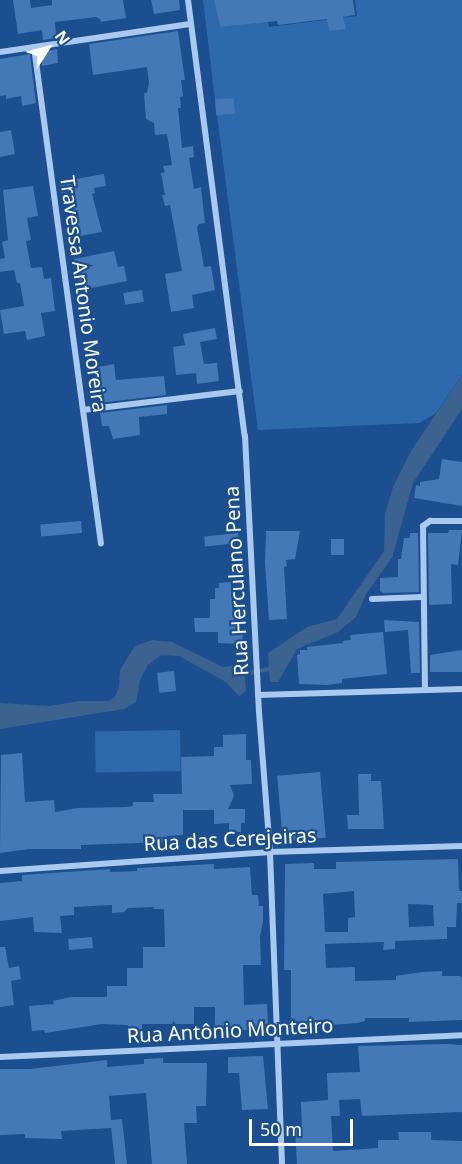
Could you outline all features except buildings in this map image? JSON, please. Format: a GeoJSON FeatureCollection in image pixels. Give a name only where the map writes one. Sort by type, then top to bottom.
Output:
{"type":"FeatureCollection","features":[{"type":"Feature","properties":{"kind":"street","name":"Rua Herculano Pena"},"geometry":{"type":"LineString","coordinates":[[188,0],[245,436],[258,655],[258,695],[270,852],[282,1164]]}},
{"type":"Feature","properties":{"kind":"street"},"geometry":{"type":"LineString","coordinates":[[0,52],[190,24]]}},
{"type":"Feature","properties":{"kind":"street","name":"Travessa Antonio Moreira"},"geometry":{"type":"LineString","coordinates":[[34,47],[101,544]]}},
{"type":"Feature","properties":{"kind":"street"},"geometry":{"type":"LineString","coordinates":[[83,410],[240,390]]}},
{"type":"Feature","properties":{"kind":"street"},"geometry":{"type":"LineString","coordinates":[[425,690],[422,597],[423,526],[430,521],[462,521]]}},
{"type":"Feature","properties":{"kind":"street"},"geometry":{"type":"LineString","coordinates":[[372,599],[422,597]]}},
{"type":"Feature","properties":{"kind":"street"},"geometry":{"type":"LineString","coordinates":[[258,695],[462,689]]}},
{"type":"Feature","properties":{"kind":"street","name":"Rua das Cerejeiras"},"geometry":{"type":"LineString","coordinates":[[0,871],[270,852],[462,846]]}},
{"type":"Feature","properties":{"kind":"street","name":"Rua Antônio Monteiro"},"geometry":{"type":"LineString","coordinates":[[0,1057],[462,1035]]}},
{"type":"Feature","properties":{"kind":"shaded area"},"geometry":{"type":"Polygon","coordinates":[[[203,0],[214,0],[220,27],[262,22],[266,13],[269,27],[357,16],[355,0],[462,0],[462,375],[436,413],[419,423],[258,430],[217,115],[235,114],[234,98],[215,100],[203,0]]]}},
{"type":"Feature","properties":{"kind":"shaded area"},"geometry":{"type":"Polygon","coordinates":[[[462,375],[462,409],[413,483],[392,558],[366,594],[356,617],[338,632],[297,649],[278,682],[270,682],[268,653],[307,627],[337,619],[384,551],[385,514],[393,487],[411,451],[462,375]]]}},
{"type":"Feature","properties":{"kind":"shaded area"},"geometry":{"type":"Polygon","coordinates":[[[152,640],[172,642],[223,667],[244,664],[246,691],[239,696],[226,682],[179,656],[161,655],[148,665],[140,680],[136,702],[124,709],[0,729],[0,703],[49,706],[79,701],[109,701],[115,697],[119,687],[120,670],[135,646],[152,640]]]}},
{"type":"Feature","properties":{"kind":"shaded area"},"geometry":{"type":"Polygon","coordinates":[[[180,730],[181,771],[96,772],[95,731],[180,730]]]}},
{"type":"Feature","properties":{"kind":"waterway"},"geometry":{"type":"LineString","coordinates":[[242,675],[272,668]]}}]}
